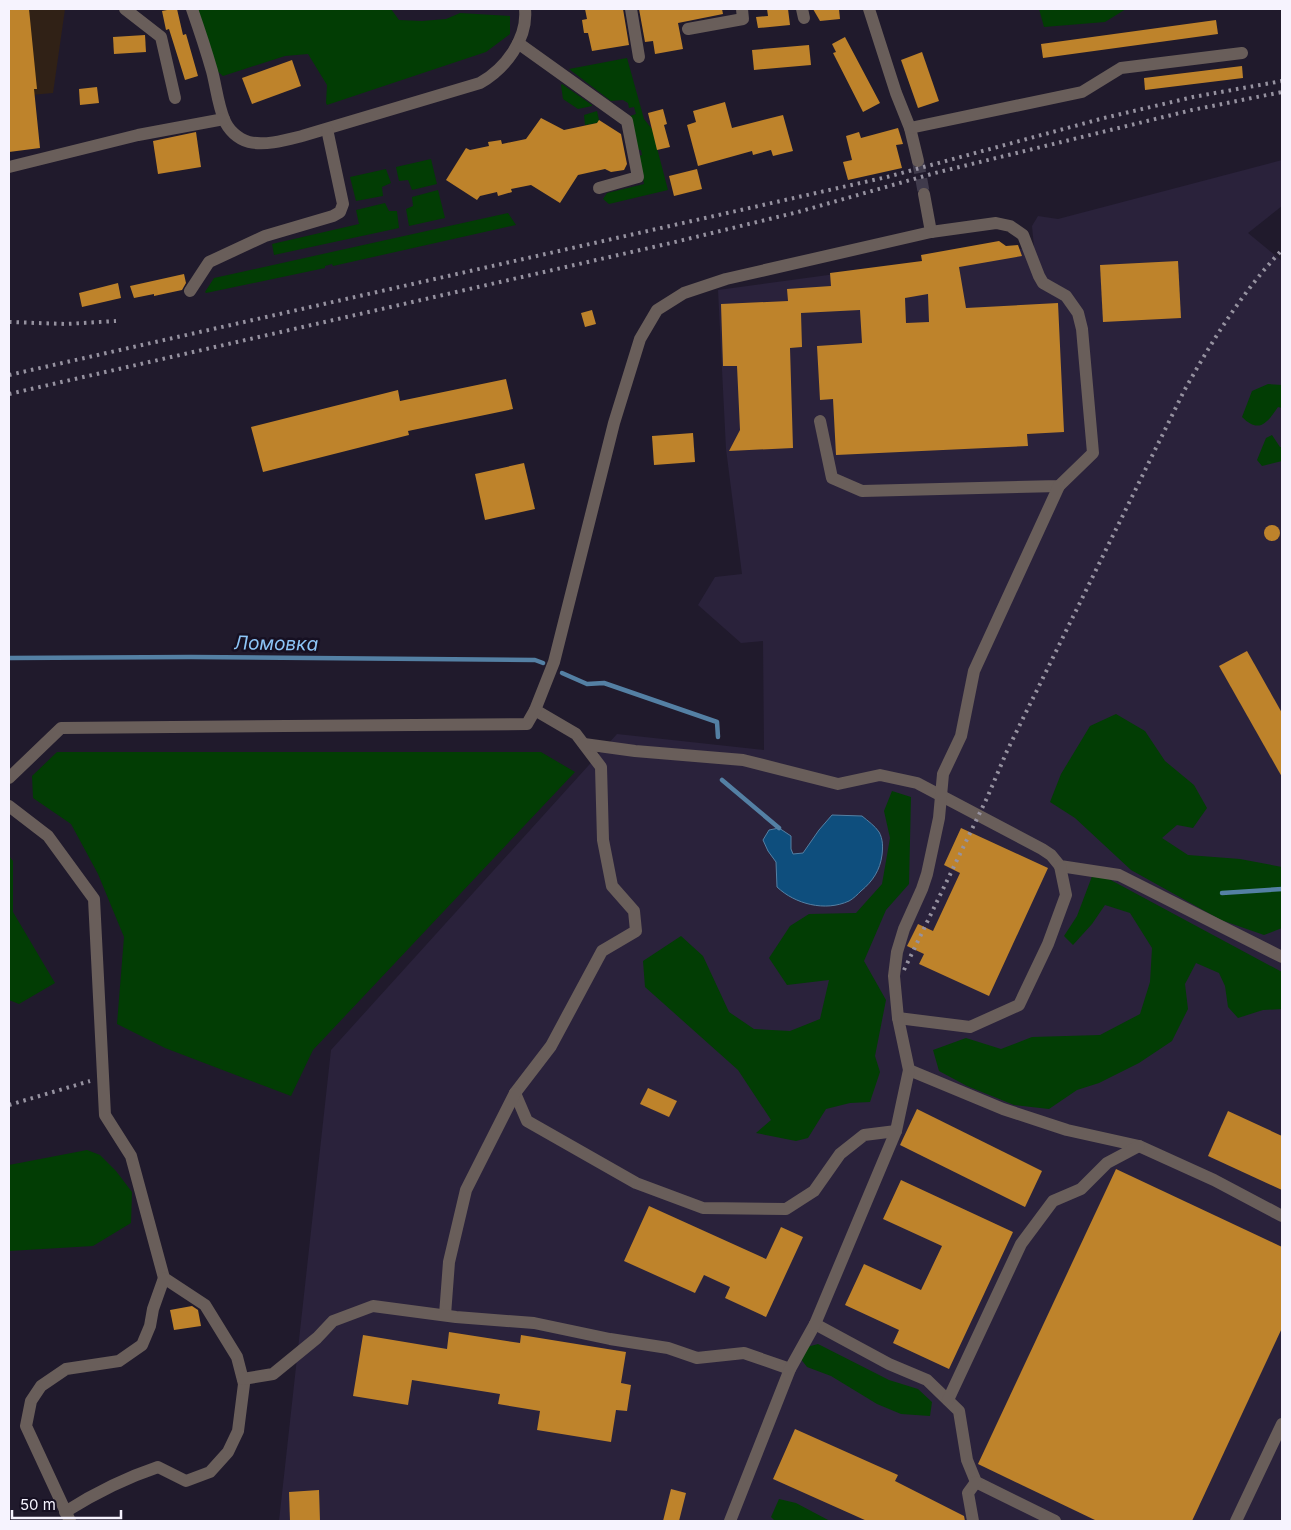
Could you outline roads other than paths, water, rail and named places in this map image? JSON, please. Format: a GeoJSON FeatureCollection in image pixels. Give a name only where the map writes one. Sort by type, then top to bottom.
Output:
{"type":"FeatureCollection","features":[{"type":"Feature","properties":{"kind":"street"},"geometry":{"type":"LineString","coordinates":[[125,9],[161,37],[175,98]]}},
{"type":"Feature","properties":{"kind":"street"},"geometry":{"type":"LineString","coordinates":[[192,9],[212,70],[224,119],[229,128],[237,135],[248,142],[255,143],[285,140],[327,129],[480,83],[491,77],[501,68],[518,43],[525,22],[525,9]]}},
{"type":"Feature","properties":{"kind":"street"},"geometry":{"type":"LineString","coordinates":[[632,9],[638,57]]}},
{"type":"Feature","properties":{"kind":"street"},"geometry":{"type":"LineString","coordinates":[[688,29],[743,19],[742,9]]}},
{"type":"Feature","properties":{"kind":"street"},"geometry":{"type":"LineString","coordinates":[[869,9],[896,93],[910,128],[918,161]]}},
{"type":"Feature","properties":{"kind":"street"},"geometry":{"type":"LineString","coordinates":[[518,43],[627,121],[638,177],[599,188]]}},
{"type":"Feature","properties":{"kind":"street"},"geometry":{"type":"LineString","coordinates":[[910,128],[1082,92],[1121,68],[1242,53]]}},
{"type":"Feature","properties":{"kind":"street"},"geometry":{"type":"LineString","coordinates":[[9,167],[138,134],[224,119]]}},
{"type":"Feature","properties":{"kind":"street"},"geometry":{"type":"LineString","coordinates":[[190,291],[209,262],[265,236],[339,213],[343,204],[327,129]]}},
{"type":"Feature","properties":{"kind":"street"},"geometry":{"type":"LineString","coordinates":[[924,194],[931,232]]}},
{"type":"Feature","properties":{"kind":"street"},"geometry":{"type":"LineString","coordinates":[[9,778],[60,728],[527,724],[536,710],[554,662],[614,423],[640,339],[657,310],[684,293],[726,278],[931,232],[1002,223],[1023,235],[1043,283],[1066,296],[1078,313],[1082,329],[1094,453],[1059,486],[974,671],[961,736],[943,774],[939,818],[927,874],[904,929],[898,952],[894,976],[898,1018],[909,1070],[896,1131],[815,1324],[790,1369],[730,1521]]}},
{"type":"Feature","properties":{"kind":"street"},"geometry":{"type":"LineString","coordinates":[[820,421],[832,478],[862,491],[1059,486]]}},
{"type":"Feature","properties":{"kind":"street"},"geometry":{"type":"LineString","coordinates":[[445,1315],[449,1262],[466,1190],[515,1093],[551,1046],[602,951],[636,932],[634,912],[612,886],[603,840],[601,767],[576,734],[536,710]]}},
{"type":"Feature","properties":{"kind":"street"},"geometry":{"type":"LineString","coordinates":[[584,744],[635,751],[743,760],[838,784],[880,775],[917,782],[1051,855],[1060,866],[1066,895],[1048,944],[1019,1004],[970,1027],[898,1018]]}},
{"type":"Feature","properties":{"kind":"street"},"geometry":{"type":"LineString","coordinates":[[9,806],[48,836],[94,898],[105,1115],[131,1156],[164,1278],[150,1326],[142,1345],[119,1361],[66,1369],[41,1386],[31,1401],[26,1426],[68,1516],[90,1496],[133,1475],[158,1467],[186,1481],[210,1472],[228,1452],[238,1431],[244,1384],[237,1357],[205,1305],[164,1278]]}},
{"type":"Feature","properties":{"kind":"street"},"geometry":{"type":"LineString","coordinates":[[1060,866],[1119,875],[1282,957]]}},
{"type":"Feature","properties":{"kind":"street"},"geometry":{"type":"LineString","coordinates":[[909,1070],[1003,1109],[1067,1130],[1138,1146],[1214,1180],[1282,1216]]}},
{"type":"Feature","properties":{"kind":"street"},"geometry":{"type":"LineString","coordinates":[[515,1093],[527,1121],[535,1126],[636,1183],[703,1208],[786,1209],[814,1191],[840,1154],[864,1135],[896,1131]]}},
{"type":"Feature","properties":{"kind":"street"},"geometry":{"type":"LineString","coordinates":[[948,1400],[1021,1244],[1053,1201],[1082,1189],[1107,1163],[1138,1146]]}},
{"type":"Feature","properties":{"kind":"street"},"geometry":{"type":"LineString","coordinates":[[242,1379],[273,1374],[333,1321],[373,1306],[534,1323],[610,1339],[668,1348],[697,1358],[744,1353],[790,1369]]}},
{"type":"Feature","properties":{"kind":"street"},"geometry":{"type":"LineString","coordinates":[[815,1324],[889,1364],[927,1380],[959,1411],[967,1460],[976,1482],[1055,1521]]}},
{"type":"Feature","properties":{"kind":"street"},"geometry":{"type":"LineString","coordinates":[[1236,1521],[1282,1424]]}},
{"type":"Feature","properties":{"kind":"street"},"geometry":{"type":"LineString","coordinates":[[973,1521],[968,1493],[976,1482]]}},
{"type":"Feature","properties":{"kind":"water"},"geometry":{"type":"Polygon","coordinates":[[[832,815],[862,816],[876,828],[882,843],[880,866],[869,883],[849,901],[830,906],[811,905],[792,898],[777,887],[776,862],[763,840],[769,830],[779,828],[791,836],[793,854],[803,853],[832,815]]]}},
{"type":"Feature","properties":{"kind":"waterway","name":"Ломовка"},"geometry":{"type":"LineString","coordinates":[[9,658],[191,657],[535,660],[543,663]]}},
{"type":"Feature","properties":{"kind":"waterway","name":"Ломовка"},"geometry":{"type":"LineString","coordinates":[[562,673],[587,684],[604,683],[717,722],[718,737]]}},
{"type":"Feature","properties":{"kind":"waterway"},"geometry":{"type":"LineString","coordinates":[[722,780],[779,828]]}},
{"type":"Feature","properties":{"kind":"waterway"},"geometry":{"type":"LineString","coordinates":[[1222,893],[1282,889]]}},
{"type":"Feature","properties":{"kind":"tunnel"},"geometry":{"type":"LineString","coordinates":[[918,161],[924,194]]}},
{"type":"Feature","properties":{"kind":"railway"},"geometry":{"type":"LineString","coordinates":[[9,375],[887,177],[1104,118],[1193,97],[1282,81]]}},
{"type":"Feature","properties":{"kind":"railway"},"geometry":{"type":"LineString","coordinates":[[9,394],[671,243],[798,212],[935,173],[1192,110],[1282,92]]}},
{"type":"Feature","properties":{"kind":"railway"},"geometry":{"type":"LineString","coordinates":[[904,970],[987,798],[1007,751],[1184,391],[1228,318],[1267,266],[1282,250]]}},
{"type":"Feature","properties":{"kind":"railway"},"geometry":{"type":"LineString","coordinates":[[9,322],[66,324],[116,321]]}},
{"type":"Feature","properties":{"kind":"railway"},"geometry":{"type":"LineString","coordinates":[[9,1105],[90,1081]]}}]}
